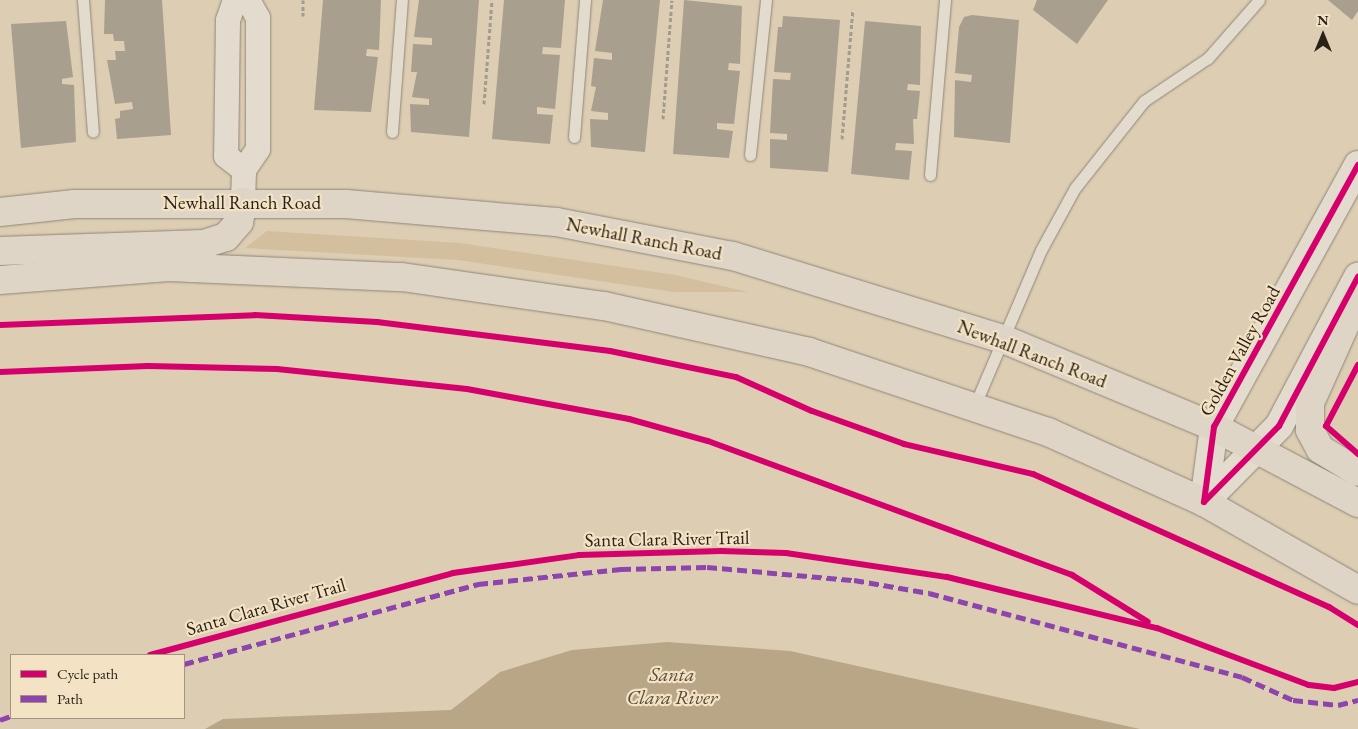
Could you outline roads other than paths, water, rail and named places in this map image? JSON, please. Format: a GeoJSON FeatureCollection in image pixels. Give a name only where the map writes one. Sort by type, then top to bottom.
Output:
{"type":"FeatureCollection","features":[{"type":"Feature","properties":{"kind":"main road","name":"Golden Valley Road"},"geometry":{"type":"LineString","coordinates":[[1204,502],[1214,427],[1358,164]]}},
{"type":"Feature","properties":{"kind":"main road","name":"Newhall Ranch Road"},"geometry":{"type":"LineString","coordinates":[[0,212],[76,204],[243,201],[346,204],[556,222],[733,256],[1003,339],[1214,427],[1255,448]]}},
{"type":"Feature","properties":{"kind":"main road"},"geometry":{"type":"LineString","coordinates":[[0,251],[204,244],[226,237],[239,222],[243,201]]}},
{"type":"Feature","properties":{"kind":"main road"},"geometry":{"type":"LineString","coordinates":[[0,280],[169,267],[402,277],[604,306],[799,350],[1048,432],[1204,502],[1358,590]]}},
{"type":"Feature","properties":{"kind":"main road"},"geometry":{"type":"LineString","coordinates":[[1204,502],[1255,448],[1279,426],[1358,277]]}},
{"type":"Feature","properties":{"kind":"main road"},"geometry":{"type":"LineString","coordinates":[[1358,296],[1310,403],[1310,430],[1320,449],[1358,472]]}},
{"type":"Feature","properties":{"kind":"main road"},"geometry":{"type":"LineString","coordinates":[[1255,448],[1358,503]]}},
{"type":"Feature","properties":{"kind":"street"},"geometry":{"type":"LineString","coordinates":[[235,0],[228,20],[226,156],[244,170]]}},
{"type":"Feature","properties":{"kind":"street"},"geometry":{"type":"LineString","coordinates":[[243,201],[244,170],[258,150],[258,18],[248,0]]}},
{"type":"Feature","properties":{"kind":"lane"},"geometry":{"type":"LineString","coordinates":[[83,0],[93,132]]}},
{"type":"Feature","properties":{"kind":"lane"},"geometry":{"type":"LineString","coordinates":[[392,132],[402,0]]}},
{"type":"Feature","properties":{"kind":"lane"},"geometry":{"type":"LineString","coordinates":[[574,137],[585,0]]}},
{"type":"Feature","properties":{"kind":"lane"},"geometry":{"type":"LineString","coordinates":[[750,155],[766,0]]}},
{"type":"Feature","properties":{"kind":"lane"},"geometry":{"type":"LineString","coordinates":[[930,175],[945,0]]}},
{"type":"Feature","properties":{"kind":"lane"},"geometry":{"type":"LineString","coordinates":[[974,407],[1041,250],[1075,188],[1144,101],[1208,58],[1259,0]]}},
{"type":"Feature","properties":{"kind":"water","name":"Santa Clara River"},"geometry":{"type":"Polygon","coordinates":[[[667,642],[790,651],[1140,729],[205,729],[223,719],[451,710],[500,672],[572,650],[667,642]]]}}]}
